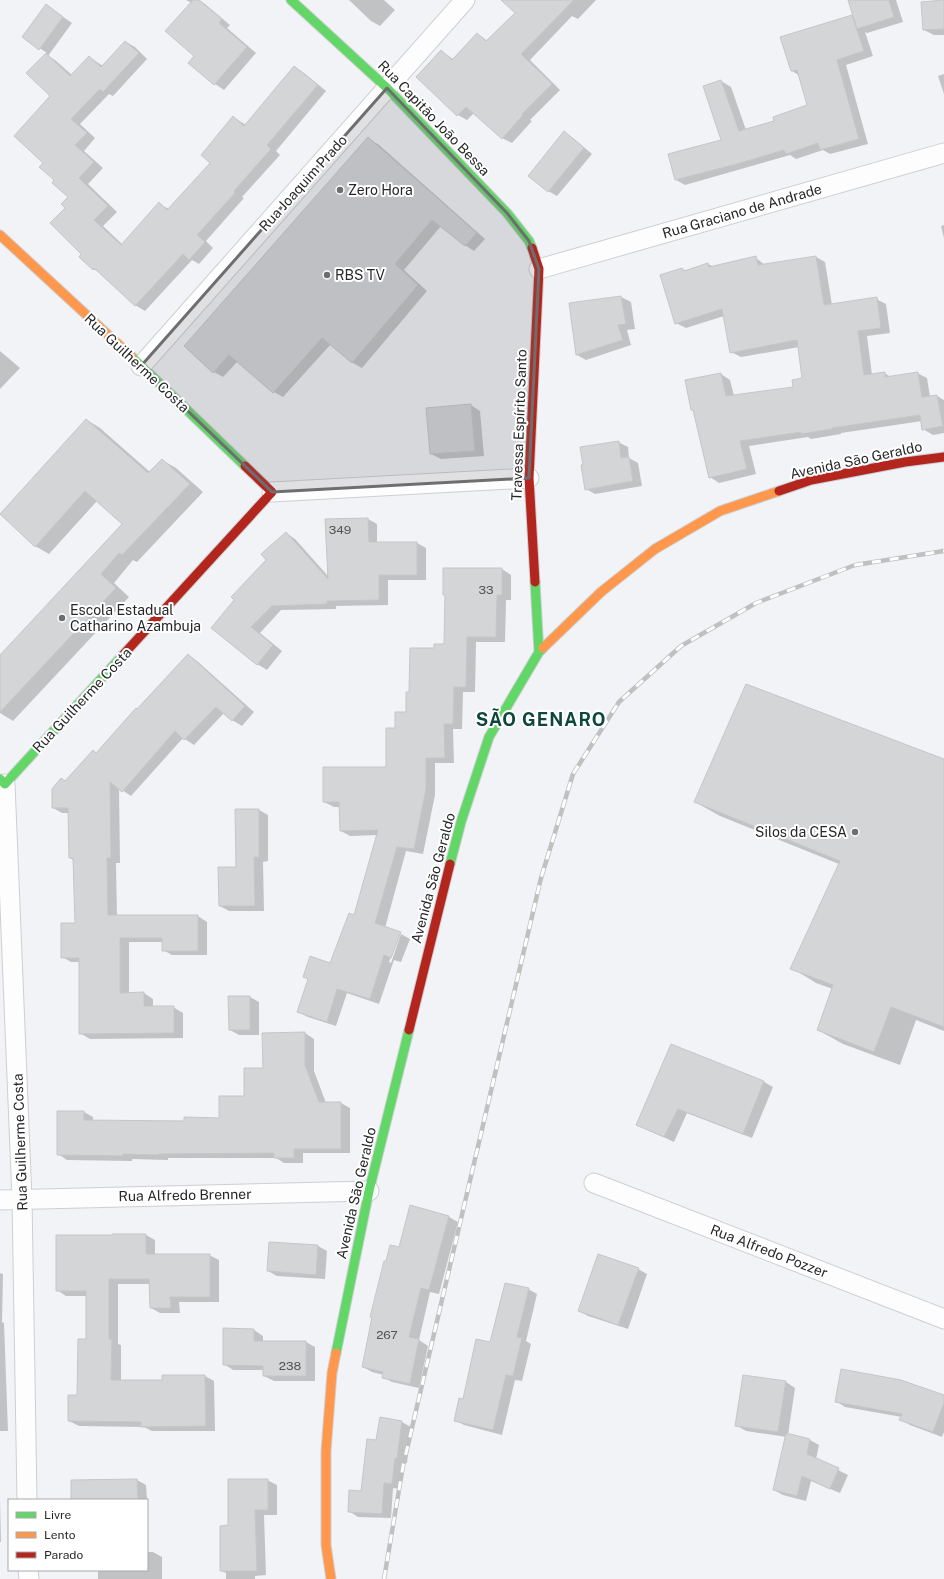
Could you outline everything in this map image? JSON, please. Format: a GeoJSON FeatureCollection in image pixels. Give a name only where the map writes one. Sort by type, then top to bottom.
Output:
{"type":"FeatureCollection","features":[{"type":"Feature","properties":{"kind":"street","name":"Rua Capitão João Bessa"},"geometry":{"type":"LineString","coordinates":[[291,0],[387,88],[507,214],[529,242],[539,270]]}},
{"type":"Feature","properties":{"kind":"street","name":"Rua Joaquim Prado"},"geometry":{"type":"LineString","coordinates":[[141,366],[465,0]]}},
{"type":"Feature","properties":{"kind":"street","name":"Rua Graciano de Andrade"},"geometry":{"type":"LineString","coordinates":[[539,270],[944,153]]}},
{"type":"Feature","properties":{"kind":"street","name":"Rua Guilherme Costa"},"geometry":{"type":"LineString","coordinates":[[0,235],[141,366],[272,492],[2,782],[6,940],[22,1199],[27,1499]]}},
{"type":"Feature","properties":{"kind":"street","name":"Travessa Espírito Santo"},"geometry":{"type":"LineString","coordinates":[[539,270],[529,478],[539,652]]}},
{"type":"Feature","properties":{"kind":"street","name":"Avenida São Geraldo"},"geometry":{"type":"LineString","coordinates":[[331,1579],[326,1545],[326,1451],[332,1373],[369,1191],[461,822],[489,737],[539,652],[601,592],[654,550],[720,511],[812,480],[905,462],[944,457]]}},
{"type":"Feature","properties":{"kind":"street"},"geometry":{"type":"LineString","coordinates":[[272,492],[529,478]]}},
{"type":"Feature","properties":{"kind":"street","name":"Rua Alfredo Pozzer"},"geometry":{"type":"LineString","coordinates":[[594,1183],[944,1319]]}},
{"type":"Feature","properties":{"kind":"street","name":"Rua Alfredo Brenner"},"geometry":{"type":"LineString","coordinates":[[0,1200],[369,1191]]}},
{"type":"Feature","properties":{"kind":"highlighted area"},"geometry":{"type":"Polygon","coordinates":[[[387,88],[507,213],[529,241],[539,269],[529,478],[272,492],[141,366],[387,88]]]}},
{"type":"Feature","properties":{"kind":"building"},"geometry":{"type":"Polygon","coordinates":[[[193,0],[199,0],[222,19],[219,23],[247,47],[214,85],[188,63],[194,56],[165,31],[193,0]]]}},
{"type":"Feature","properties":{"kind":"building"},"geometry":{"type":"Polygon","coordinates":[[[501,0],[574,0],[521,54],[552,84],[522,114],[523,115],[502,139],[466,107],[457,116],[416,77],[441,50],[452,60],[477,33],[486,41],[515,13],[501,0]]]}},
{"type":"Feature","properties":{"kind":"building"},"geometry":{"type":"Polygon","coordinates":[[[848,0],[889,0],[894,17],[857,29],[848,0]]]}},
{"type":"Feature","properties":{"kind":"building"},"geometry":{"type":"Polygon","coordinates":[[[944,0],[944,29],[923,30],[921,2],[944,0]]]}},
{"type":"Feature","properties":{"kind":"building"},"geometry":{"type":"Polygon","coordinates":[[[46,4],[63,17],[39,50],[22,37],[46,4]]]}},
{"type":"Feature","properties":{"kind":"building"},"geometry":{"type":"Polygon","coordinates":[[[852,15],[864,51],[837,60],[859,139],[820,150],[818,143],[786,154],[784,150],[675,180],[668,154],[721,140],[703,86],[721,80],[739,131],[774,121],[773,117],[807,105],[797,70],[791,71],[780,37],[852,15]]]}},
{"type":"Feature","properties":{"kind":"building"},"geometry":{"type":"Polygon","coordinates":[[[125,41],[139,53],[103,92],[100,89],[71,119],[87,133],[75,145],[94,162],[79,178],[108,206],[94,220],[121,245],[159,202],[167,210],[210,163],[201,155],[233,116],[244,126],[294,66],[318,85],[267,145],[271,149],[234,191],[235,193],[197,235],[205,242],[189,260],[183,254],[135,306],[94,268],[93,270],[79,257],[81,254],[50,223],[65,208],[61,204],[68,197],[52,183],[54,180],[39,167],[43,163],[14,136],[50,96],[26,73],[46,53],[70,76],[89,56],[101,67],[125,41]]]}},
{"type":"Feature","properties":{"kind":"building"},"geometry":{"type":"Polygon","coordinates":[[[564,131],[584,148],[548,192],[528,176],[564,131]]]}},
{"type":"Feature","properties":{"kind":"building","name":"RBS TV"},"geometry":{"type":"Polygon","coordinates":[[[368,137],[477,233],[465,246],[432,220],[395,264],[418,285],[352,363],[322,338],[273,393],[229,355],[213,373],[184,346],[368,137]]]}},
{"type":"Feature","properties":{"kind":"building"},"geometry":{"type":"Polygon","coordinates":[[[756,256],[758,265],[816,256],[824,305],[877,297],[881,328],[858,331],[864,375],[885,372],[885,377],[918,372],[922,397],[937,395],[943,426],[922,430],[920,415],[801,434],[801,432],[740,441],[747,469],[709,478],[693,410],[691,410],[685,380],[721,373],[726,396],[793,387],[792,380],[802,378],[797,340],[730,353],[722,309],[675,324],[660,275],[682,268],[684,271],[708,263],[709,267],[756,256]]]}},
{"type":"Feature","properties":{"kind":"building"},"geometry":{"type":"Polygon","coordinates":[[[621,296],[626,324],[618,325],[623,340],[576,355],[569,303],[621,296]]]}},
{"type":"Feature","properties":{"kind":"building"},"geometry":{"type":"Polygon","coordinates":[[[471,404],[475,451],[430,454],[426,408],[471,404]]]}},
{"type":"Feature","properties":{"kind":"building"},"geometry":{"type":"Polygon","coordinates":[[[86,419],[148,473],[162,459],[190,484],[122,555],[119,553],[101,574],[116,588],[0,712],[0,655],[122,524],[85,491],[35,547],[0,514],[86,419]]]}},
{"type":"Feature","properties":{"kind":"building"},"geometry":{"type":"Polygon","coordinates":[[[619,441],[621,458],[629,457],[633,481],[585,490],[580,447],[619,441]]]}},
{"type":"Feature","properties":{"kind":"building"},"geometry":{"type":"Polygon","coordinates":[[[368,518],[369,542],[417,542],[417,575],[379,575],[379,600],[327,601],[327,604],[272,606],[251,627],[273,645],[257,665],[211,628],[234,600],[231,597],[266,560],[261,554],[286,532],[328,579],[325,519],[368,518]]]}},
{"type":"Feature","properties":{"kind":"building"},"geometry":{"type":"Polygon","coordinates":[[[443,568],[502,568],[502,595],[497,595],[496,637],[467,637],[466,687],[454,687],[453,724],[444,724],[445,758],[426,758],[426,789],[414,849],[397,847],[375,923],[401,932],[391,958],[384,955],[370,999],[337,989],[327,1022],[297,1012],[308,979],[303,977],[310,956],[330,963],[349,913],[354,915],[378,830],[340,831],[339,802],[323,802],[323,767],[386,767],[386,728],[395,728],[395,712],[406,712],[406,692],[409,692],[410,648],[434,648],[434,644],[444,644],[445,595],[443,595],[443,568]]]}},
{"type":"Feature","properties":{"kind":"building"},"geometry":{"type":"Polygon","coordinates":[[[188,654],[245,706],[232,721],[216,707],[184,740],[175,731],[122,792],[110,782],[111,858],[107,858],[108,915],[198,915],[198,951],[162,951],[162,938],[120,938],[120,993],[144,992],[144,1006],[174,1006],[174,1033],[79,1034],[79,958],[61,958],[61,923],[75,923],[73,858],[69,858],[68,808],[52,808],[52,789],[61,778],[65,781],[93,750],[96,753],[136,708],[137,709],[188,654]]]}},
{"type":"Feature","properties":{"kind":"building","name":"Silos da CESA"},"geometry":{"type":"Polygon","coordinates":[[[746,684],[944,759],[944,1027],[891,1007],[874,1052],[817,1030],[833,985],[790,969],[840,861],[694,802],[746,684]]]}},
{"type":"Feature","properties":{"kind":"building"},"geometry":{"type":"Polygon","coordinates":[[[235,809],[259,809],[259,857],[254,857],[255,906],[219,906],[218,867],[236,867],[235,809]]]}},
{"type":"Feature","properties":{"kind":"building"},"geometry":{"type":"Polygon","coordinates":[[[228,996],[250,996],[250,1030],[229,1030],[228,996]]]}},
{"type":"Feature","properties":{"kind":"building"},"geometry":{"type":"Polygon","coordinates":[[[305,1032],[305,1065],[319,1102],[341,1102],[341,1149],[294,1149],[294,1158],[274,1158],[274,1153],[159,1155],[123,1154],[123,1156],[57,1155],[57,1111],[84,1111],[84,1120],[184,1121],[184,1117],[219,1118],[219,1096],[244,1096],[244,1068],[263,1068],[262,1033],[305,1032]]]}},
{"type":"Feature","properties":{"kind":"building"},"geometry":{"type":"Polygon","coordinates":[[[671,1044],[764,1081],[743,1134],[678,1109],[664,1137],[636,1125],[671,1044]]]}},
{"type":"Feature","properties":{"kind":"building"},"geometry":{"type":"Polygon","coordinates":[[[410,1205],[449,1216],[429,1290],[421,1288],[409,1337],[419,1339],[410,1384],[382,1378],[383,1372],[362,1367],[372,1317],[370,1317],[384,1261],[386,1261],[390,1245],[399,1247],[410,1205]]]}},
{"type":"Feature","properties":{"kind":"building"},"geometry":{"type":"Polygon","coordinates":[[[146,1234],[146,1254],[210,1254],[210,1297],[170,1297],[171,1308],[150,1308],[149,1279],[109,1279],[109,1339],[112,1339],[111,1380],[162,1380],[162,1375],[205,1375],[206,1426],[141,1427],[141,1422],[68,1421],[68,1395],[77,1395],[78,1339],[86,1339],[86,1291],[56,1291],[56,1235],[146,1234]]]}},
{"type":"Feature","properties":{"kind":"building"},"geometry":{"type":"Polygon","coordinates":[[[269,1242],[318,1245],[316,1275],[267,1271],[269,1242]]]}},
{"type":"Feature","properties":{"kind":"building"},"geometry":{"type":"Polygon","coordinates":[[[598,1254],[639,1268],[618,1325],[578,1311],[598,1254]]]}},
{"type":"Feature","properties":{"kind":"building"},"geometry":{"type":"Polygon","coordinates":[[[505,1283],[529,1288],[517,1337],[522,1338],[513,1376],[506,1375],[493,1430],[454,1421],[459,1398],[463,1399],[476,1339],[490,1342],[505,1283]]]}},
{"type":"Feature","properties":{"kind":"building"},"geometry":{"type":"Polygon","coordinates":[[[223,1328],[254,1329],[254,1341],[306,1341],[306,1376],[263,1376],[263,1366],[223,1365],[223,1328]]]}},
{"type":"Feature","properties":{"kind":"building"},"geometry":{"type":"Polygon","coordinates":[[[841,1369],[901,1380],[944,1395],[944,1403],[933,1432],[899,1420],[902,1414],[835,1402],[841,1369]]]}},
{"type":"Feature","properties":{"kind":"building"},"geometry":{"type":"Polygon","coordinates":[[[743,1375],[786,1381],[778,1432],[735,1426],[743,1375]]]}},
{"type":"Feature","properties":{"kind":"building"},"geometry":{"type":"Polygon","coordinates":[[[380,1417],[402,1421],[392,1484],[384,1483],[382,1514],[348,1512],[349,1490],[361,1491],[367,1439],[376,1440],[380,1417]]]}},
{"type":"Feature","properties":{"kind":"building"},"geometry":{"type":"Polygon","coordinates":[[[786,1433],[810,1439],[807,1454],[839,1468],[830,1489],[802,1476],[797,1496],[773,1490],[786,1433]]]}},
{"type":"Feature","properties":{"kind":"building"},"geometry":{"type":"Polygon","coordinates":[[[137,1479],[138,1499],[71,1499],[71,1480],[137,1479]]]}},
{"type":"Feature","properties":{"kind":"building"},"geometry":{"type":"Polygon","coordinates":[[[228,1479],[268,1479],[268,1510],[255,1510],[257,1571],[220,1571],[220,1526],[228,1525],[228,1479]]]}},
{"type":"Feature","properties":{"kind":"railway"},"geometry":{"type":"LineString","coordinates":[[384,1579],[403,1466],[541,878],[573,774],[619,702],[681,646],[756,603],[855,565],[944,551]]}},
{"type":"Feature","properties":{"kind":"traffic: fast"},"geometry":{"type":"LineString","coordinates":[[291,0],[387,88],[507,213],[529,241],[532,248]]}},
{"type":"Feature","properties":{"kind":"traffic: fast"},"geometry":{"type":"LineString","coordinates":[[132,357],[245,466]]}},
{"type":"Feature","properties":{"kind":"traffic: fast"},"geometry":{"type":"LineString","coordinates":[[535,582],[539,652]]}},
{"type":"Feature","properties":{"kind":"traffic: fast"},"geometry":{"type":"LineString","coordinates":[[450,864],[461,822],[489,737],[539,652],[543,648]]}},
{"type":"Feature","properties":{"kind":"traffic: fast"},"geometry":{"type":"LineString","coordinates":[[0,779],[5,784],[122,656]]}},
{"type":"Feature","properties":{"kind":"traffic: fast"},"geometry":{"type":"LineString","coordinates":[[336,1353],[369,1191],[409,1030]]}},
{"type":"Feature","properties":{"kind":"traffic: slow"},"geometry":{"type":"LineString","coordinates":[[0,235],[132,357]]}},
{"type":"Feature","properties":{"kind":"traffic: slow"},"geometry":{"type":"LineString","coordinates":[[543,648],[601,592],[655,549],[720,511],[779,491]]}},
{"type":"Feature","properties":{"kind":"traffic: slow"},"geometry":{"type":"LineString","coordinates":[[331,1579],[326,1545],[326,1451],[332,1373],[336,1353]]}},
{"type":"Feature","properties":{"kind":"traffic: jam"},"geometry":{"type":"LineString","coordinates":[[532,248],[539,269],[529,478],[535,582]]}},
{"type":"Feature","properties":{"kind":"traffic: jam"},"geometry":{"type":"LineString","coordinates":[[779,491],[811,480],[905,462],[944,457]]}},
{"type":"Feature","properties":{"kind":"traffic: jam"},"geometry":{"type":"LineString","coordinates":[[122,656],[272,492],[245,466]]}},
{"type":"Feature","properties":{"kind":"traffic: jam"},"geometry":{"type":"LineString","coordinates":[[409,1030],[450,864]]}},
{"type":"Feature","properties":{"kind":"place","name":"Zero Hora"},"geometry":{"type":"Point","coordinates":[340,190]}},
{"type":"Feature","properties":{"kind":"place","name":"RBS TV"},"geometry":{"type":"Point","coordinates":[327,275]}},
{"type":"Feature","properties":{"kind":"place","name":"Escola Estadual Catharino Azambuja"},"geometry":{"type":"Point","coordinates":[62,618]}},
{"type":"Feature","properties":{"kind":"place","name":"Silos da CESA"},"geometry":{"type":"Point","coordinates":[855,832]}},
{"type":"Feature","properties":{"kind":"district","name":"SÃO GENARO"},"geometry":{"type":"Point","coordinates":[541,719]}}]}
